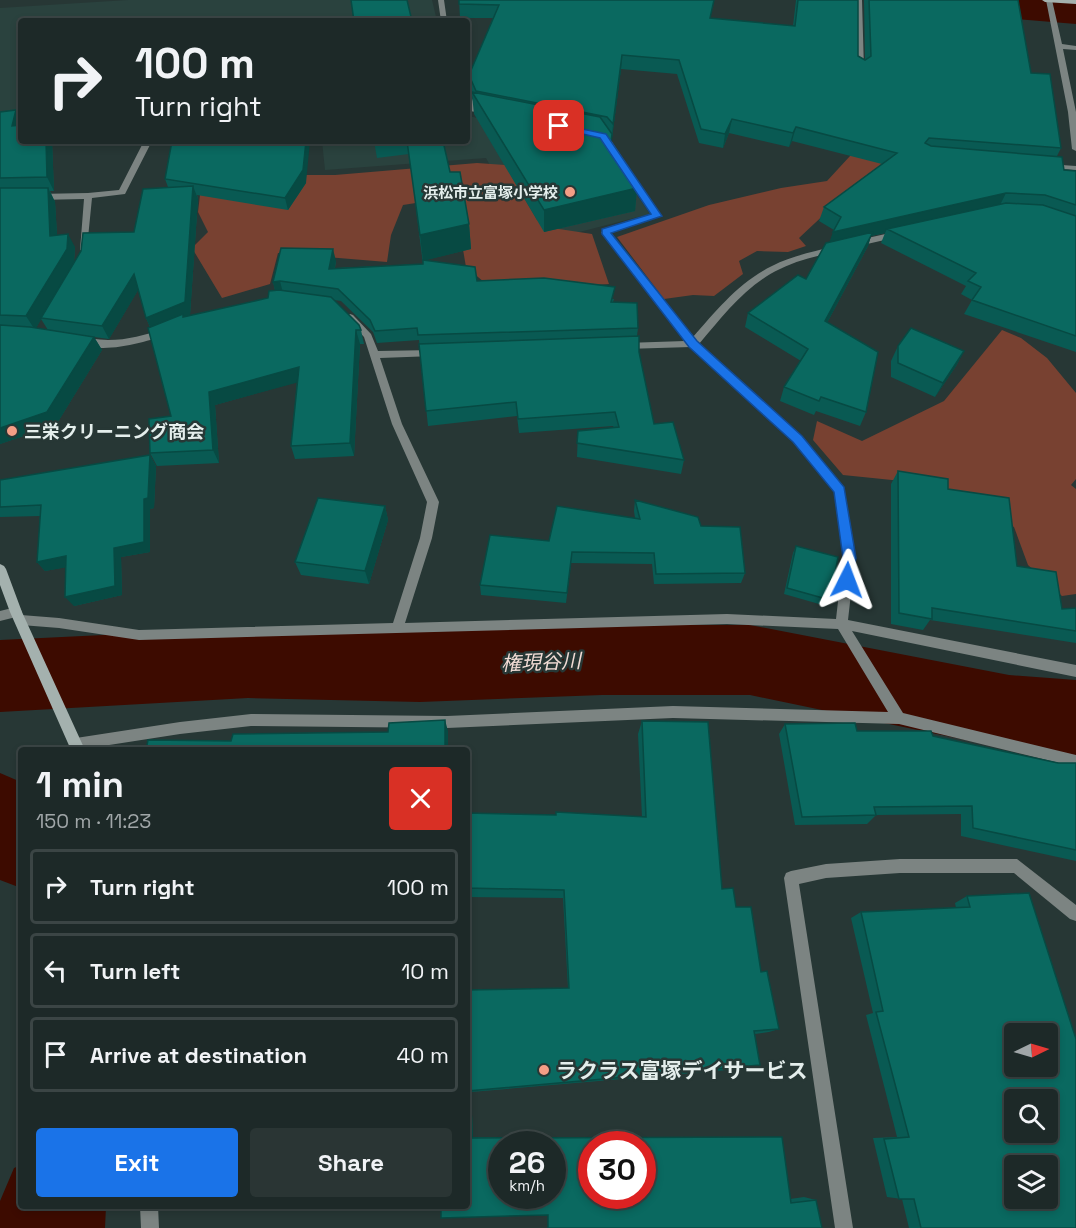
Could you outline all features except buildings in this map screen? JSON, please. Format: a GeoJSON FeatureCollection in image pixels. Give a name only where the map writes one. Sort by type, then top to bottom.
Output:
{"type":"FeatureCollection","features":[{"type":"Feature","properties":{"kind":"street"},"geometry":{"type":"LineString","coordinates":[[441,0],[444,18]]}},
{"type":"Feature","properties":{"kind":"street"},"geometry":{"type":"LineString","coordinates":[[859,0],[860,70]]}},
{"type":"Feature","properties":{"kind":"street"},"geometry":{"type":"LineString","coordinates":[[1076,3],[1048,2],[1074,112],[1076,148]]}},
{"type":"Feature","properties":{"kind":"street"},"geometry":{"type":"LineString","coordinates":[[1059,46],[1076,48]]}},
{"type":"Feature","properties":{"kind":"street"},"geometry":{"type":"LineString","coordinates":[[470,103],[472,109],[494,113]]}},
{"type":"Feature","properties":{"kind":"street"},"geometry":{"type":"LineString","coordinates":[[592,133],[603,135],[657,216],[605,232],[693,344],[798,439],[840,491],[849,558],[842,624],[899,718]]}},
{"type":"Feature","properties":{"kind":"street"},"geometry":{"type":"LineString","coordinates":[[23,197],[88,196],[122,192],[146,144]]}},
{"type":"Feature","properties":{"kind":"street"},"geometry":{"type":"LineString","coordinates":[[1041,165],[1076,168]]}},
{"type":"Feature","properties":{"kind":"street"},"geometry":{"type":"LineString","coordinates":[[81,262],[88,196]]}},
{"type":"Feature","properties":{"kind":"street"},"geometry":{"type":"LineString","coordinates":[[610,347],[693,344],[739,293],[768,271],[807,256],[910,231]]}},
{"type":"Feature","properties":{"kind":"street"},"geometry":{"type":"LineString","coordinates":[[345,313],[369,336],[397,424],[433,502],[426,538],[397,628]]}},
{"type":"Feature","properties":{"kind":"street"},"geometry":{"type":"LineString","coordinates":[[71,340],[103,345],[147,339],[176,327]]}},
{"type":"Feature","properties":{"kind":"street"},"geometry":{"type":"LineString","coordinates":[[375,355],[446,352]]}},
{"type":"Feature","properties":{"kind":"street"},"geometry":{"type":"LineString","coordinates":[[0,569],[18,616],[77,747],[180,728],[251,720],[447,722],[673,712],[899,718],[1076,761]]}},
{"type":"Feature","properties":{"kind":"street"},"geometry":{"type":"LineString","coordinates":[[0,616],[18,616],[140,635],[727,619],[842,624],[1076,671]]}},
{"type":"Feature","properties":{"kind":"street"},"geometry":{"type":"LineString","coordinates":[[844,1228],[791,878],[826,871],[900,866],[1017,866],[1076,915]]}},
{"type":"Feature","properties":{"kind":"street"},"geometry":{"type":"LineString","coordinates":[[149,1209],[150,1228]]}},
{"type":"Feature","properties":{"kind":"shaded area"},"geometry":{"type":"Polygon","coordinates":[[[128,0],[432,0],[436,18],[18,18],[18,114],[0,117],[0,8],[128,0]]]}},
{"type":"Feature","properties":{"kind":"shaded area","name":"浜松市立富塚小学校"},"geometry":{"type":"Polygon","coordinates":[[[470,117],[598,138],[650,214],[532,244],[486,158],[325,170],[322,144],[470,144],[470,117]]]}},
{"type":"Feature","properties":{"kind":"shaded area"},"geometry":{"type":"Polygon","coordinates":[[[862,143],[895,168],[847,193],[799,238],[806,246],[788,252],[757,251],[739,261],[743,274],[714,296],[693,295],[664,299],[617,237],[709,205],[781,188],[827,181],[862,143]]]}},
{"type":"Feature","properties":{"kind":"shaded area"},"geometry":{"type":"Polygon","coordinates":[[[477,163],[505,165],[537,220],[559,229],[592,234],[609,284],[496,292],[466,267],[454,197],[403,205],[391,235],[387,262],[278,253],[270,284],[222,298],[192,248],[208,232],[198,212],[200,195],[254,175],[335,175],[477,163]]]}},
{"type":"Feature","properties":{"kind":"shaded area"},"geometry":{"type":"Polygon","coordinates":[[[1002,330],[1021,338],[1047,358],[1076,393],[1076,479],[1071,485],[1076,489],[1076,594],[1062,596],[1028,565],[1014,527],[931,484],[843,475],[813,440],[817,421],[862,441],[944,401],[1002,330]]]}},
{"type":"Feature","properties":{"kind":"waterway"},"geometry":{"type":"LineString","coordinates":[[946,0],[1076,11]]}},
{"type":"Feature","properties":{"kind":"waterway","name":"権現谷川"},"geometry":{"type":"LineString","coordinates":[[0,676],[248,663],[420,667],[602,660],[750,660],[1009,712],[1076,718]]}},
{"type":"Feature","properties":{"kind":"waterway"},"geometry":{"type":"LineString","coordinates":[[0,816],[18,840]]}},
{"type":"Feature","properties":{"kind":"waterway"},"geometry":{"type":"LineString","coordinates":[[50,1228],[52,1209]]}},
{"type":"Feature","properties":{"kind":"place","name":"浜松市立富塚小学校"},"geometry":{"type":"Point","coordinates":[570,192]}},
{"type":"Feature","properties":{"kind":"place","name":"三栄クリーニング商会"},"geometry":{"type":"Point","coordinates":[12,431]}},
{"type":"Feature","properties":{"kind":"place","name":"ラクラス富塚デイサービス"},"geometry":{"type":"Point","coordinates":[544,1070]}},
{"type":"Feature","properties":{"kind":"route"},"geometry":{"type":"LineString","coordinates":[[559,126],[603,135],[657,216],[605,232],[693,344],[798,439],[840,491],[849,558],[847,580]]}}]}
